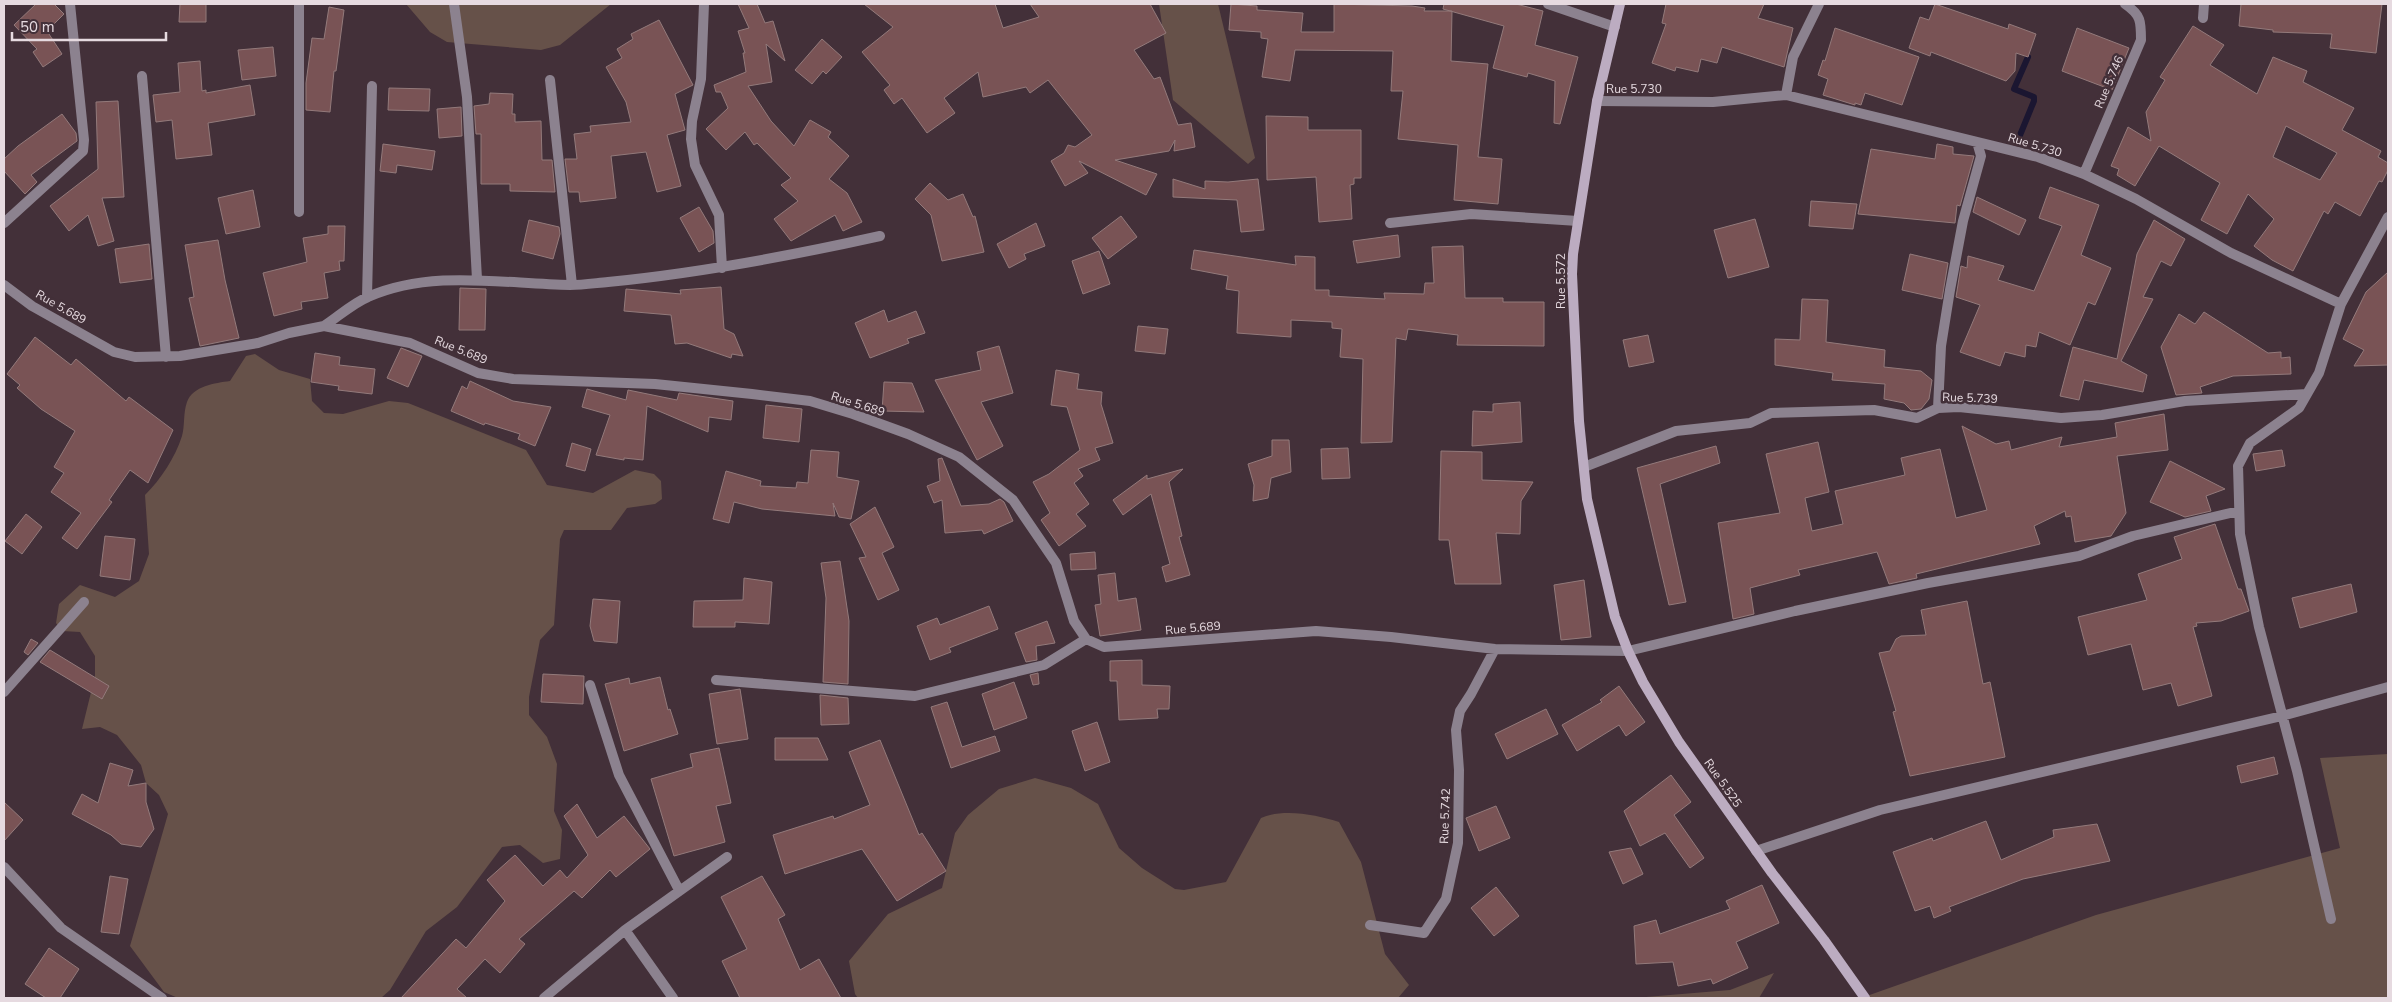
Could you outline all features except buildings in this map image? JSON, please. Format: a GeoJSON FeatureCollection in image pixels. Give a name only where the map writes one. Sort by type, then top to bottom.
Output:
{"type":"FeatureCollection","features":[{"type":"Feature","properties":{"kind":"street"},"geometry":{"type":"LineString","coordinates":[[4,223],[82,151],[84,140],[70,4]]}},
{"type":"Feature","properties":{"kind":"street"},"geometry":{"type":"LineString","coordinates":[[299,4],[299,212]]}},
{"type":"Feature","properties":{"kind":"street"},"geometry":{"type":"LineString","coordinates":[[454,4],[467,96],[477,279]]}},
{"type":"Feature","properties":{"kind":"street"},"geometry":{"type":"LineString","coordinates":[[704,4],[701,78],[692,121],[691,139],[695,164],[719,215],[722,268]]}},
{"type":"Feature","properties":{"kind":"street"},"geometry":{"type":"LineString","coordinates":[[1548,4],[1615,27]]}},
{"type":"Feature","properties":{"kind":"street","name":"Rue 5.572"},"geometry":{"type":"LineString","coordinates":[[1602,561],[1587,499],[1579,421],[1572,274],[1578,220],[1597,101],[1620,4]]}},
{"type":"Feature","properties":{"kind":"street"},"geometry":{"type":"LineString","coordinates":[[1786,95],[1794,57],[1819,4]]}},
{"type":"Feature","properties":{"kind":"street","name":"Rue 5.746"},"geometry":{"type":"LineString","coordinates":[[2084,174],[2141,40],[2141,24],[2136,12],[2125,4]]}},
{"type":"Feature","properties":{"kind":"street"},"geometry":{"type":"LineString","coordinates":[[2202,18],[2204,4]]}},
{"type":"Feature","properties":{"kind":"street"},"geometry":{"type":"LineString","coordinates":[[142,76],[166,357]]}},
{"type":"Feature","properties":{"kind":"street"},"geometry":{"type":"LineString","coordinates":[[550,80],[572,285]]}},
{"type":"Feature","properties":{"kind":"street"},"geometry":{"type":"LineString","coordinates":[[368,297],[372,86]]}},
{"type":"Feature","properties":{"kind":"street","name":"Rue 5.730"},"geometry":{"type":"LineString","coordinates":[[1597,101],[1713,102],[1786,95],[2038,157],[2084,174],[2136,199],[2230,253],[2341,304]]}},
{"type":"Feature","properties":{"kind":"street"},"geometry":{"type":"LineString","coordinates":[[1938,408],[1941,346],[1963,221],[1981,156],[1977,142]]}},
{"type":"Feature","properties":{"kind":"street"},"geometry":{"type":"LineString","coordinates":[[1390,223],[1471,214],[1578,220]]}},
{"type":"Feature","properties":{"kind":"street"},"geometry":{"type":"LineString","coordinates":[[2331,919],[2259,627],[2240,534],[2238,466],[2250,443],[2299,408],[2319,373],[2341,304],[2388,217]]}},
{"type":"Feature","properties":{"kind":"street"},"geometry":{"type":"LineString","coordinates":[[324,326],[368,297],[409,285],[437,280],[477,279],[572,285],[678,275],[880,236]]}},
{"type":"Feature","properties":{"kind":"street","name":"Rue 5.689"},"geometry":{"type":"LineString","coordinates":[[4,285],[32,306],[114,352],[135,357],[166,357],[258,343],[289,332],[324,326],[410,343],[478,374],[513,379],[655,384],[810,401],[908,434],[959,457],[1013,500],[1056,563],[1074,620],[1086,640],[1104,647],[1316,631],[1391,637],[1495,649],[1628,651],[1795,611],[1928,583],[2079,556],[2133,536],[2239,511]]}},
{"type":"Feature","properties":{"kind":"street","name":"Rue 5.739"},"geometry":{"type":"LineString","coordinates":[[1584,467],[1676,430],[1750,423],[1771,413],[1874,410],[1917,418],[1938,408],[1959,407],[2061,418],[2102,415],[2185,401],[2307,394]]}},
{"type":"Feature","properties":{"kind":"street","name":"Rue 5.525"},"geometry":{"type":"LineString","coordinates":[[1602,561],[1615,618],[1628,651],[1643,682],[1679,742],[1756,851],[1824,940],[1865,998]]}},
{"type":"Feature","properties":{"kind":"street"},"geometry":{"type":"LineString","coordinates":[[4,692],[84,602]]}},
{"type":"Feature","properties":{"kind":"street"},"geometry":{"type":"LineString","coordinates":[[716,680],[915,696],[1044,665],[1086,640]]}},
{"type":"Feature","properties":{"kind":"street","name":"Rue 5.742"},"geometry":{"type":"LineString","coordinates":[[1370,925],[1424,933],[1446,899],[1458,843],[1459,770],[1456,730],[1460,711],[1472,694],[1495,649]]}},
{"type":"Feature","properties":{"kind":"street"},"geometry":{"type":"LineString","coordinates":[[590,685],[619,775],[679,890]]}},
{"type":"Feature","properties":{"kind":"street"},"geometry":{"type":"LineString","coordinates":[[1756,851],[1880,810],[2282,716],[2388,687]]}},
{"type":"Feature","properties":{"kind":"street"},"geometry":{"type":"LineString","coordinates":[[544,998],[625,930],[726,857]]}},
{"type":"Feature","properties":{"kind":"street"},"geometry":{"type":"LineString","coordinates":[[4,867],[61,928],[162,998]]}},
{"type":"Feature","properties":{"kind":"street"},"geometry":{"type":"LineString","coordinates":[[625,930],[673,998]]}},
{"type":"Feature","properties":{"kind":"shaded area"},"geometry":{"type":"Polygon","coordinates":[[[406,4],[611,4],[560,45],[541,50],[447,42],[430,32],[406,4]]]}},
{"type":"Feature","properties":{"kind":"shaded area"},"geometry":{"type":"Polygon","coordinates":[[[1159,4],[1218,4],[1255,158],[1248,164],[1173,100],[1159,4]]]}},
{"type":"Feature","properties":{"kind":"shaded area"},"geometry":{"type":"Polygon","coordinates":[[[255,354],[279,370],[310,379],[312,401],[324,413],[343,414],[389,401],[408,403],[526,450],[547,485],[593,493],[635,470],[654,474],[661,481],[662,499],[655,504],[627,508],[611,530],[564,530],[560,539],[554,625],[540,640],[529,697],[529,715],[547,737],[557,764],[554,811],[562,830],[560,859],[543,863],[520,845],[502,847],[457,907],[426,931],[390,990],[381,998],[178,998],[164,992],[130,946],[168,814],[159,795],[146,783],[141,765],[117,735],[100,727],[82,729],[95,676],[95,656],[80,632],[62,631],[56,623],[59,604],[80,585],[115,597],[139,581],[149,554],[145,495],[157,482],[176,452],[183,432],[187,402],[194,392],[205,386],[230,381],[246,356],[255,354]]]}},
{"type":"Feature","properties":{"kind":"shaded area"},"geometry":{"type":"Polygon","coordinates":[[[2388,754],[2388,998],[1861,998],[2096,915],[2340,848],[2320,758],[2388,754]]]}},
{"type":"Feature","properties":{"kind":"shaded area"},"geometry":{"type":"Polygon","coordinates":[[[1035,778],[1071,788],[1098,804],[1119,848],[1142,868],[1175,889],[1184,890],[1226,882],[1261,818],[1280,813],[1290,813],[1311,815],[1339,822],[1361,862],[1385,954],[1409,985],[1398,998],[858,998],[855,994],[849,961],[888,914],[942,888],[955,833],[968,815],[999,789],[1035,778]]]}},
{"type":"Feature","properties":{"kind":"shaded area"},"geometry":{"type":"Polygon","coordinates":[[[1774,973],[1759,998],[1634,998],[1730,990],[1774,973]]]}},
{"type":"Feature","properties":{"kind":"waterway"},"geometry":{"type":"LineString","coordinates":[[2018,140],[2034,101],[2034,97],[2014,89],[2028,57]]}}]}
